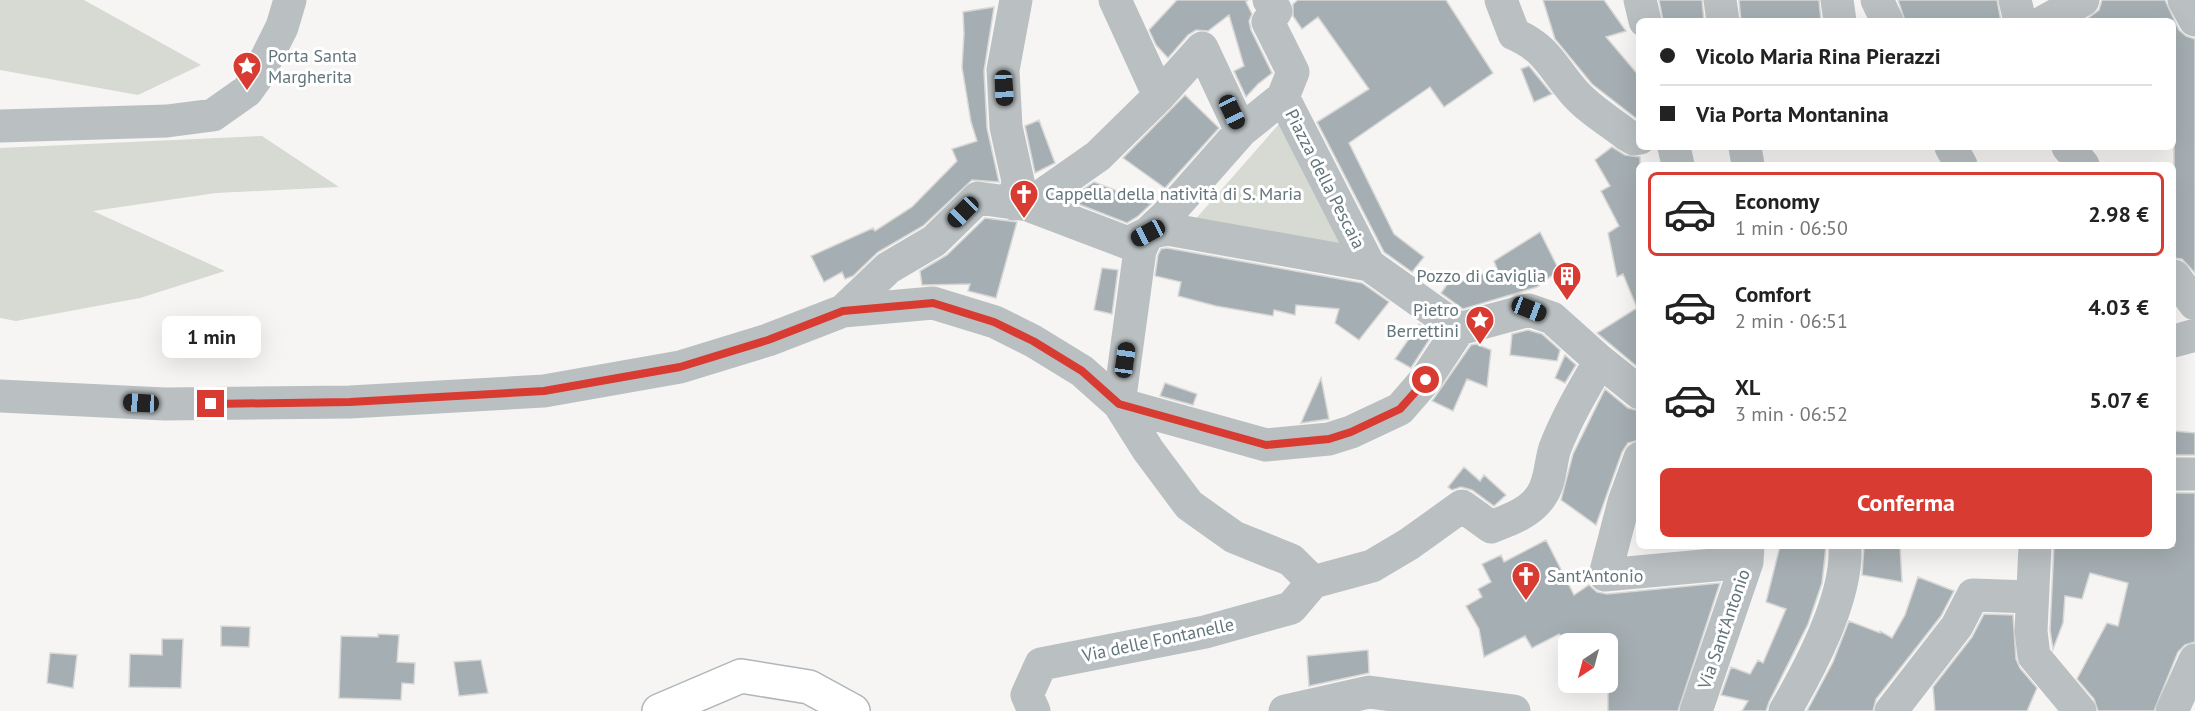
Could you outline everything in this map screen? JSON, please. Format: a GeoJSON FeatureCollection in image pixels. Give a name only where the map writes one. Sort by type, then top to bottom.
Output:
{"type":"FeatureCollection","features":[{"type":"Feature","properties":{"kind":"main road"},"geometry":{"type":"LineString","coordinates":[[659,711],[741,676],[809,687],[853,711]]}},
{"type":"Feature","properties":{"kind":"street"},"geometry":{"type":"LineString","coordinates":[[0,126],[167,121],[213,115],[247,91],[257,77],[282,27],[290,0]]}},
{"type":"Feature","properties":{"kind":"street"},"geometry":{"type":"LineString","coordinates":[[1016,0],[1003,70],[1006,127],[1021,205]]}},
{"type":"Feature","properties":{"kind":"street"},"geometry":{"type":"LineString","coordinates":[[1115,0],[1159,96]]}},
{"type":"Feature","properties":{"kind":"street"},"geometry":{"type":"LineString","coordinates":[[1501,0],[1514,34],[1533,42],[1574,92],[1627,135],[1636,139]]}},
{"type":"Feature","properties":{"kind":"street"},"geometry":{"type":"LineString","coordinates":[[1640,0],[1644,18]]}},
{"type":"Feature","properties":{"kind":"street"},"geometry":{"type":"LineString","coordinates":[[1720,0],[1723,18]]}},
{"type":"Feature","properties":{"kind":"street"},"geometry":{"type":"LineString","coordinates":[[1837,0],[1840,18]]}},
{"type":"Feature","properties":{"kind":"street"},"geometry":{"type":"LineString","coordinates":[[1876,0],[1885,18]]}},
{"type":"Feature","properties":{"kind":"street"},"geometry":{"type":"LineString","coordinates":[[2015,0],[2019,18]]}},
{"type":"Feature","properties":{"kind":"street"},"geometry":{"type":"LineString","coordinates":[[2051,18],[2084,0]]}},
{"type":"Feature","properties":{"kind":"street"},"geometry":{"type":"LineString","coordinates":[[2184,0],[2195,20]]}},
{"type":"Feature","properties":{"kind":"street"},"geometry":{"type":"LineString","coordinates":[[1275,2],[1276,11],[1268,22],[1293,72],[1283,97]]}},
{"type":"Feature","properties":{"kind":"street"},"geometry":{"type":"LineString","coordinates":[[1021,205],[1098,156],[1159,96],[1202,48],[1241,131]]}},
{"type":"Feature","properties":{"kind":"street","name":"Piazza della Pescaia"},"geometry":{"type":"LineString","coordinates":[[1148,233],[1166,216],[1241,131],[1283,97],[1369,265]]}},
{"type":"Feature","properties":{"kind":"street"},"geometry":{"type":"LineString","coordinates":[[2070,150],[2080,162]]}},
{"type":"Feature","properties":{"kind":"street"},"geometry":{"type":"LineString","coordinates":[[843,311],[888,268],[934,241],[978,198],[1021,205],[1128,243],[1148,233]]}},
{"type":"Feature","properties":{"kind":"street","name":"Piazza della Pescaia"},"geometry":{"type":"LineString","coordinates":[[1148,233],[1167,229],[1369,265]]}},
{"type":"Feature","properties":{"kind":"street"},"geometry":{"type":"LineString","coordinates":[[1119,404],[1140,250],[1148,233]]}},
{"type":"Feature","properties":{"kind":"street"},"geometry":{"type":"LineString","coordinates":[[1369,265],[1459,328]]}},
{"type":"Feature","properties":{"kind":"street"},"geometry":{"type":"LineString","coordinates":[[2176,279],[2195,304]]}},
{"type":"Feature","properties":{"kind":"street"},"geometry":{"type":"LineString","coordinates":[[0,396],[165,404],[350,402],[544,391],[680,367],[768,340],[843,311],[933,303],[994,322],[1033,341],[1082,371],[1119,404],[1148,450],[1189,505],[1234,537],[1291,560],[1313,582],[1372,566],[1409,544],[1462,506],[1491,527],[1519,516],[1541,497],[1546,486],[1554,451],[1569,413],[1600,361]]}},
{"type":"Feature","properties":{"kind":"street"},"geometry":{"type":"LineString","coordinates":[[1119,404],[1266,445],[1329,439],[1351,432],[1400,409],[1426,380],[1459,328],[1529,309],[1552,318],[1636,390]]}},
{"type":"Feature","properties":{"kind":"street"},"geometry":{"type":"LineString","coordinates":[[2176,340],[2195,335]]}},
{"type":"Feature","properties":{"kind":"street"},"geometry":{"type":"LineString","coordinates":[[1636,469],[1624,502],[1605,575],[1747,554]]}},
{"type":"Feature","properties":{"kind":"street"},"geometry":{"type":"LineString","coordinates":[[2176,474],[2195,474]]}},
{"type":"Feature","properties":{"kind":"street"},"geometry":{"type":"LineString","coordinates":[[1785,711],[1814,661],[1827,627],[1840,584],[1845,549]]}},
{"type":"Feature","properties":{"kind":"street"},"geometry":{"type":"LineString","coordinates":[[2035,549],[2031,597],[2034,656],[2080,711]]}},
{"type":"Feature","properties":{"kind":"street","name":"Via Sant'Antonio"},"geometry":{"type":"LineString","coordinates":[[1696,711],[1747,554]]}},
{"type":"Feature","properties":{"kind":"street","name":"Via delle Fontanelle"},"geometry":{"type":"LineString","coordinates":[[1034,711],[1027,695],[1041,664],[1205,632],[1291,608],[1313,582]]}},
{"type":"Feature","properties":{"kind":"street"},"geometry":{"type":"LineString","coordinates":[[1891,711],[1957,627],[1973,595],[2031,597]]}},
{"type":"Feature","properties":{"kind":"street"},"geometry":{"type":"LineString","coordinates":[[2172,711],[2195,660]]}},
{"type":"Feature","properties":{"kind":"street"},"geometry":{"type":"LineString","coordinates":[[1285,711],[1370,692],[1514,711]]}},
{"type":"Feature","properties":{"kind":"shaded area"},"geometry":{"type":"Polygon","coordinates":[[[0,0],[84,0],[201,65],[138,95],[0,70],[0,0]]]}},
{"type":"Feature","properties":{"kind":"shaded area"},"geometry":{"type":"Polygon","coordinates":[[[1286,116],[1352,246],[1193,222],[1286,116]]]}},
{"type":"Feature","properties":{"kind":"shaded area"},"geometry":{"type":"Polygon","coordinates":[[[262,136],[339,187],[216,193],[93,211],[225,271],[140,298],[16,321],[0,318],[0,148],[262,136]]]}},
{"type":"Feature","properties":{"kind":"building"},"geometry":{"type":"Polygon","coordinates":[[[1177,0],[1248,0],[1246,2],[1252,14],[1249,21],[1251,30],[1272,73],[1246,97],[1234,71],[1244,66],[1229,15],[1208,31],[1196,30],[1188,35],[1168,58],[1156,45],[1149,30],[1177,0]]]}},
{"type":"Feature","properties":{"kind":"building"},"geometry":{"type":"Polygon","coordinates":[[[1298,0],[1446,0],[1493,73],[1444,107],[1430,87],[1349,143],[1394,234],[1424,257],[1412,272],[1384,252],[1317,122],[1369,89],[1318,17],[1302,29],[1293,16],[1293,4],[1298,0]]]}},
{"type":"Feature","properties":{"kind":"building"},"geometry":{"type":"Polygon","coordinates":[[[1543,0],[1604,0],[1626,31],[1606,37],[1636,72],[1636,118],[1592,84],[1555,39],[1543,0]]]}},
{"type":"Feature","properties":{"kind":"building"},"geometry":{"type":"Polygon","coordinates":[[[1659,0],[1702,0],[1704,18],[1662,18],[1659,0]]]}},
{"type":"Feature","properties":{"kind":"building"},"geometry":{"type":"Polygon","coordinates":[[[1739,0],[1819,0],[1821,18],[1741,18],[1739,0]]]}},
{"type":"Feature","properties":{"kind":"building"},"geometry":{"type":"Polygon","coordinates":[[[1898,0],[1997,0],[2000,18],[1904,18],[1898,0]]]}},
{"type":"Feature","properties":{"kind":"building"},"geometry":{"type":"Polygon","coordinates":[[[2102,0],[2165,0],[2173,18],[2088,18],[2099,10],[2102,0]]]}},
{"type":"Feature","properties":{"kind":"building"},"geometry":{"type":"Polygon","coordinates":[[[994,7],[984,71],[987,128],[999,182],[972,180],[923,226],[878,252],[853,276],[845,279],[842,272],[824,282],[811,256],[873,228],[875,231],[912,207],[957,161],[952,149],[977,141],[971,122],[962,67],[963,12],[994,7]]]}},
{"type":"Feature","properties":{"kind":"building"},"geometry":{"type":"Polygon","coordinates":[[[2176,24],[2186,36],[2195,39],[2195,273],[2182,259],[2176,258],[2176,162],[2174,162],[2174,150],[2176,150],[2176,24]]]}},
{"type":"Feature","properties":{"kind":"building"},"geometry":{"type":"Polygon","coordinates":[[[1529,66],[1552,94],[1534,102],[1521,69],[1529,66]]]}},
{"type":"Feature","properties":{"kind":"building"},"geometry":{"type":"Polygon","coordinates":[[[1185,95],[1219,128],[1165,188],[1123,158],[1185,95]]]}},
{"type":"Feature","properties":{"kind":"building"},"geometry":{"type":"Polygon","coordinates":[[[1039,120],[1055,163],[1035,173],[1025,126],[1039,120]]]}},
{"type":"Feature","properties":{"kind":"building"},"geometry":{"type":"Polygon","coordinates":[[[1612,147],[1625,155],[1640,157],[1640,162],[1636,162],[1636,306],[1623,274],[1617,277],[1608,233],[1619,226],[1601,191],[1610,186],[1595,160],[1612,147]]]}},
{"type":"Feature","properties":{"kind":"building"},"geometry":{"type":"Polygon","coordinates":[[[1094,182],[1151,204],[1127,223],[1073,202],[1075,195],[1094,182]]]}},
{"type":"Feature","properties":{"kind":"building"},"geometry":{"type":"Polygon","coordinates":[[[985,218],[1017,222],[996,298],[968,291],[970,284],[922,285],[920,271],[947,255],[985,218]]]}},
{"type":"Feature","properties":{"kind":"building"},"geometry":{"type":"Polygon","coordinates":[[[1540,232],[1559,270],[1537,287],[1463,309],[1441,293],[1451,279],[1457,283],[1497,269],[1494,261],[1540,232]]]}},
{"type":"Feature","properties":{"kind":"building"},"geometry":{"type":"Polygon","coordinates":[[[1167,248],[1362,283],[1389,302],[1359,340],[1335,323],[1339,309],[1296,305],[1295,315],[1274,310],[1273,316],[1216,306],[1178,296],[1181,282],[1155,276],[1158,255],[1161,249],[1167,248]]]}},
{"type":"Feature","properties":{"kind":"building"},"geometry":{"type":"Polygon","coordinates":[[[1102,268],[1118,270],[1112,314],[1094,310],[1102,268]]]}},
{"type":"Feature","properties":{"kind":"building"},"geometry":{"type":"Polygon","coordinates":[[[1636,309],[1636,366],[1597,333],[1636,309]]]}},
{"type":"Feature","properties":{"kind":"building"},"geometry":{"type":"Polygon","coordinates":[[[1419,324],[1433,334],[1411,368],[1395,359],[1419,324]]]}},
{"type":"Feature","properties":{"kind":"building"},"geometry":{"type":"Polygon","coordinates":[[[1528,330],[1542,334],[1560,350],[1557,361],[1510,355],[1512,334],[1528,330]]]}},
{"type":"Feature","properties":{"kind":"building"},"geometry":{"type":"Polygon","coordinates":[[[1476,344],[1491,350],[1487,387],[1467,379],[1453,411],[1432,401],[1471,345],[1476,344]]]}},
{"type":"Feature","properties":{"kind":"building"},"geometry":{"type":"Polygon","coordinates":[[[1565,355],[1576,365],[1565,383],[1555,378],[1565,355]]]}},
{"type":"Feature","properties":{"kind":"building"},"geometry":{"type":"Polygon","coordinates":[[[1321,378],[1329,419],[1301,423],[1304,416],[1321,378]]]}},
{"type":"Feature","properties":{"kind":"building"},"geometry":{"type":"Polygon","coordinates":[[[1165,383],[1197,394],[1193,405],[1160,396],[1165,383]]]}},
{"type":"Feature","properties":{"kind":"building"},"geometry":{"type":"Polygon","coordinates":[[[1605,389],[1628,408],[1636,410],[1636,441],[1628,443],[1622,452],[1596,525],[1561,500],[1573,454],[1605,389]]]}},
{"type":"Feature","properties":{"kind":"building"},"geometry":{"type":"Polygon","coordinates":[[[2176,431],[2195,433],[2195,455],[2176,455],[2176,431]]]}},
{"type":"Feature","properties":{"kind":"building"},"geometry":{"type":"Polygon","coordinates":[[[1464,467],[1480,481],[1484,475],[1506,495],[1494,506],[1472,490],[1461,487],[1452,490],[1448,487],[1464,467]]]}},
{"type":"Feature","properties":{"kind":"building"},"geometry":{"type":"Polygon","coordinates":[[[2176,493],[2195,493],[2195,642],[2185,645],[2178,652],[2154,711],[2098,711],[2094,699],[2077,679],[2107,623],[2118,626],[2128,583],[2090,573],[2082,599],[2065,596],[2063,623],[2053,649],[2050,630],[2054,549],[2176,549],[2176,493]]]}},
{"type":"Feature","properties":{"kind":"building"},"geometry":{"type":"Polygon","coordinates":[[[1546,540],[1574,595],[1589,585],[1597,592],[1607,594],[1720,583],[1678,711],[1608,711],[1608,693],[1618,693],[1618,633],[1558,633],[1532,648],[1525,636],[1484,657],[1479,629],[1466,606],[1482,597],[1478,589],[1491,582],[1482,564],[1501,555],[1504,562],[1546,540]]]}},
{"type":"Feature","properties":{"kind":"building"},"geometry":{"type":"Polygon","coordinates":[[[1779,549],[1826,549],[1822,583],[1808,624],[1766,711],[1742,711],[1748,701],[1721,695],[1731,667],[1750,674],[1758,660],[1763,663],[1786,609],[1766,602],[1779,549]]]}},
{"type":"Feature","properties":{"kind":"building"},"geometry":{"type":"Polygon","coordinates":[[[1864,549],[1900,549],[1902,582],[1862,575],[1864,549]]]}},
{"type":"Feature","properties":{"kind":"building"},"geometry":{"type":"Polygon","coordinates":[[[1918,577],[1954,591],[1941,616],[1876,699],[1873,711],[1807,711],[1833,662],[1849,621],[1880,633],[1880,631],[1892,638],[1905,615],[1918,577]]]}},
{"type":"Feature","properties":{"kind":"building"},"geometry":{"type":"Polygon","coordinates":[[[1984,614],[2013,615],[2016,659],[2020,668],[2037,688],[2027,711],[1935,711],[1933,687],[1972,637],[1984,614]]]}},
{"type":"Feature","properties":{"kind":"building"},"geometry":{"type":"Polygon","coordinates":[[[221,626],[250,627],[249,647],[221,646],[221,626]]]}},
{"type":"Feature","properties":{"kind":"building"},"geometry":{"type":"Polygon","coordinates":[[[378,634],[399,635],[397,662],[415,663],[414,684],[402,683],[401,700],[339,698],[341,636],[378,637],[378,634]]]}},
{"type":"Feature","properties":{"kind":"building"},"geometry":{"type":"Polygon","coordinates":[[[162,639],[183,639],[181,688],[129,687],[130,654],[162,655],[162,639]]]}},
{"type":"Feature","properties":{"kind":"building"},"geometry":{"type":"Polygon","coordinates":[[[1368,650],[1369,673],[1309,686],[1307,656],[1368,650]]]}},
{"type":"Feature","properties":{"kind":"building"},"geometry":{"type":"Polygon","coordinates":[[[50,653],[77,655],[73,688],[47,683],[50,653]]]}},
{"type":"Feature","properties":{"kind":"building"},"geometry":{"type":"Polygon","coordinates":[[[481,660],[488,693],[459,696],[454,662],[481,660]]]}},
{"type":"Feature","properties":{"kind":"place","name":"Porta Santa Margherita"},"geometry":{"type":"Point","coordinates":[247,92]}},
{"type":"Feature","properties":{"kind":"place","name":"Cappella della natività di S. Maria"},"geometry":{"type":"Point","coordinates":[1024,220]}},
{"type":"Feature","properties":{"kind":"place","name":"Pozzo di Caviglia"},"geometry":{"type":"Point","coordinates":[1567,302]}},
{"type":"Feature","properties":{"kind":"place","name":"Pietro Berrettini"},"geometry":{"type":"Point","coordinates":[1480,346]}},
{"type":"Feature","properties":{"kind":"place","name":"Sant'Antonio"},"geometry":{"type":"Point","coordinates":[1526,602]}},
{"type":"Feature","properties":{"kind":"route"},"geometry":{"type":"LineString","coordinates":[[211,404],[350,402],[544,391],[680,367],[768,340],[843,311],[933,303],[994,322],[1033,341],[1082,371],[1119,404],[1266,445],[1329,439],[1351,432],[1400,409],[1426,380]]}}]}
